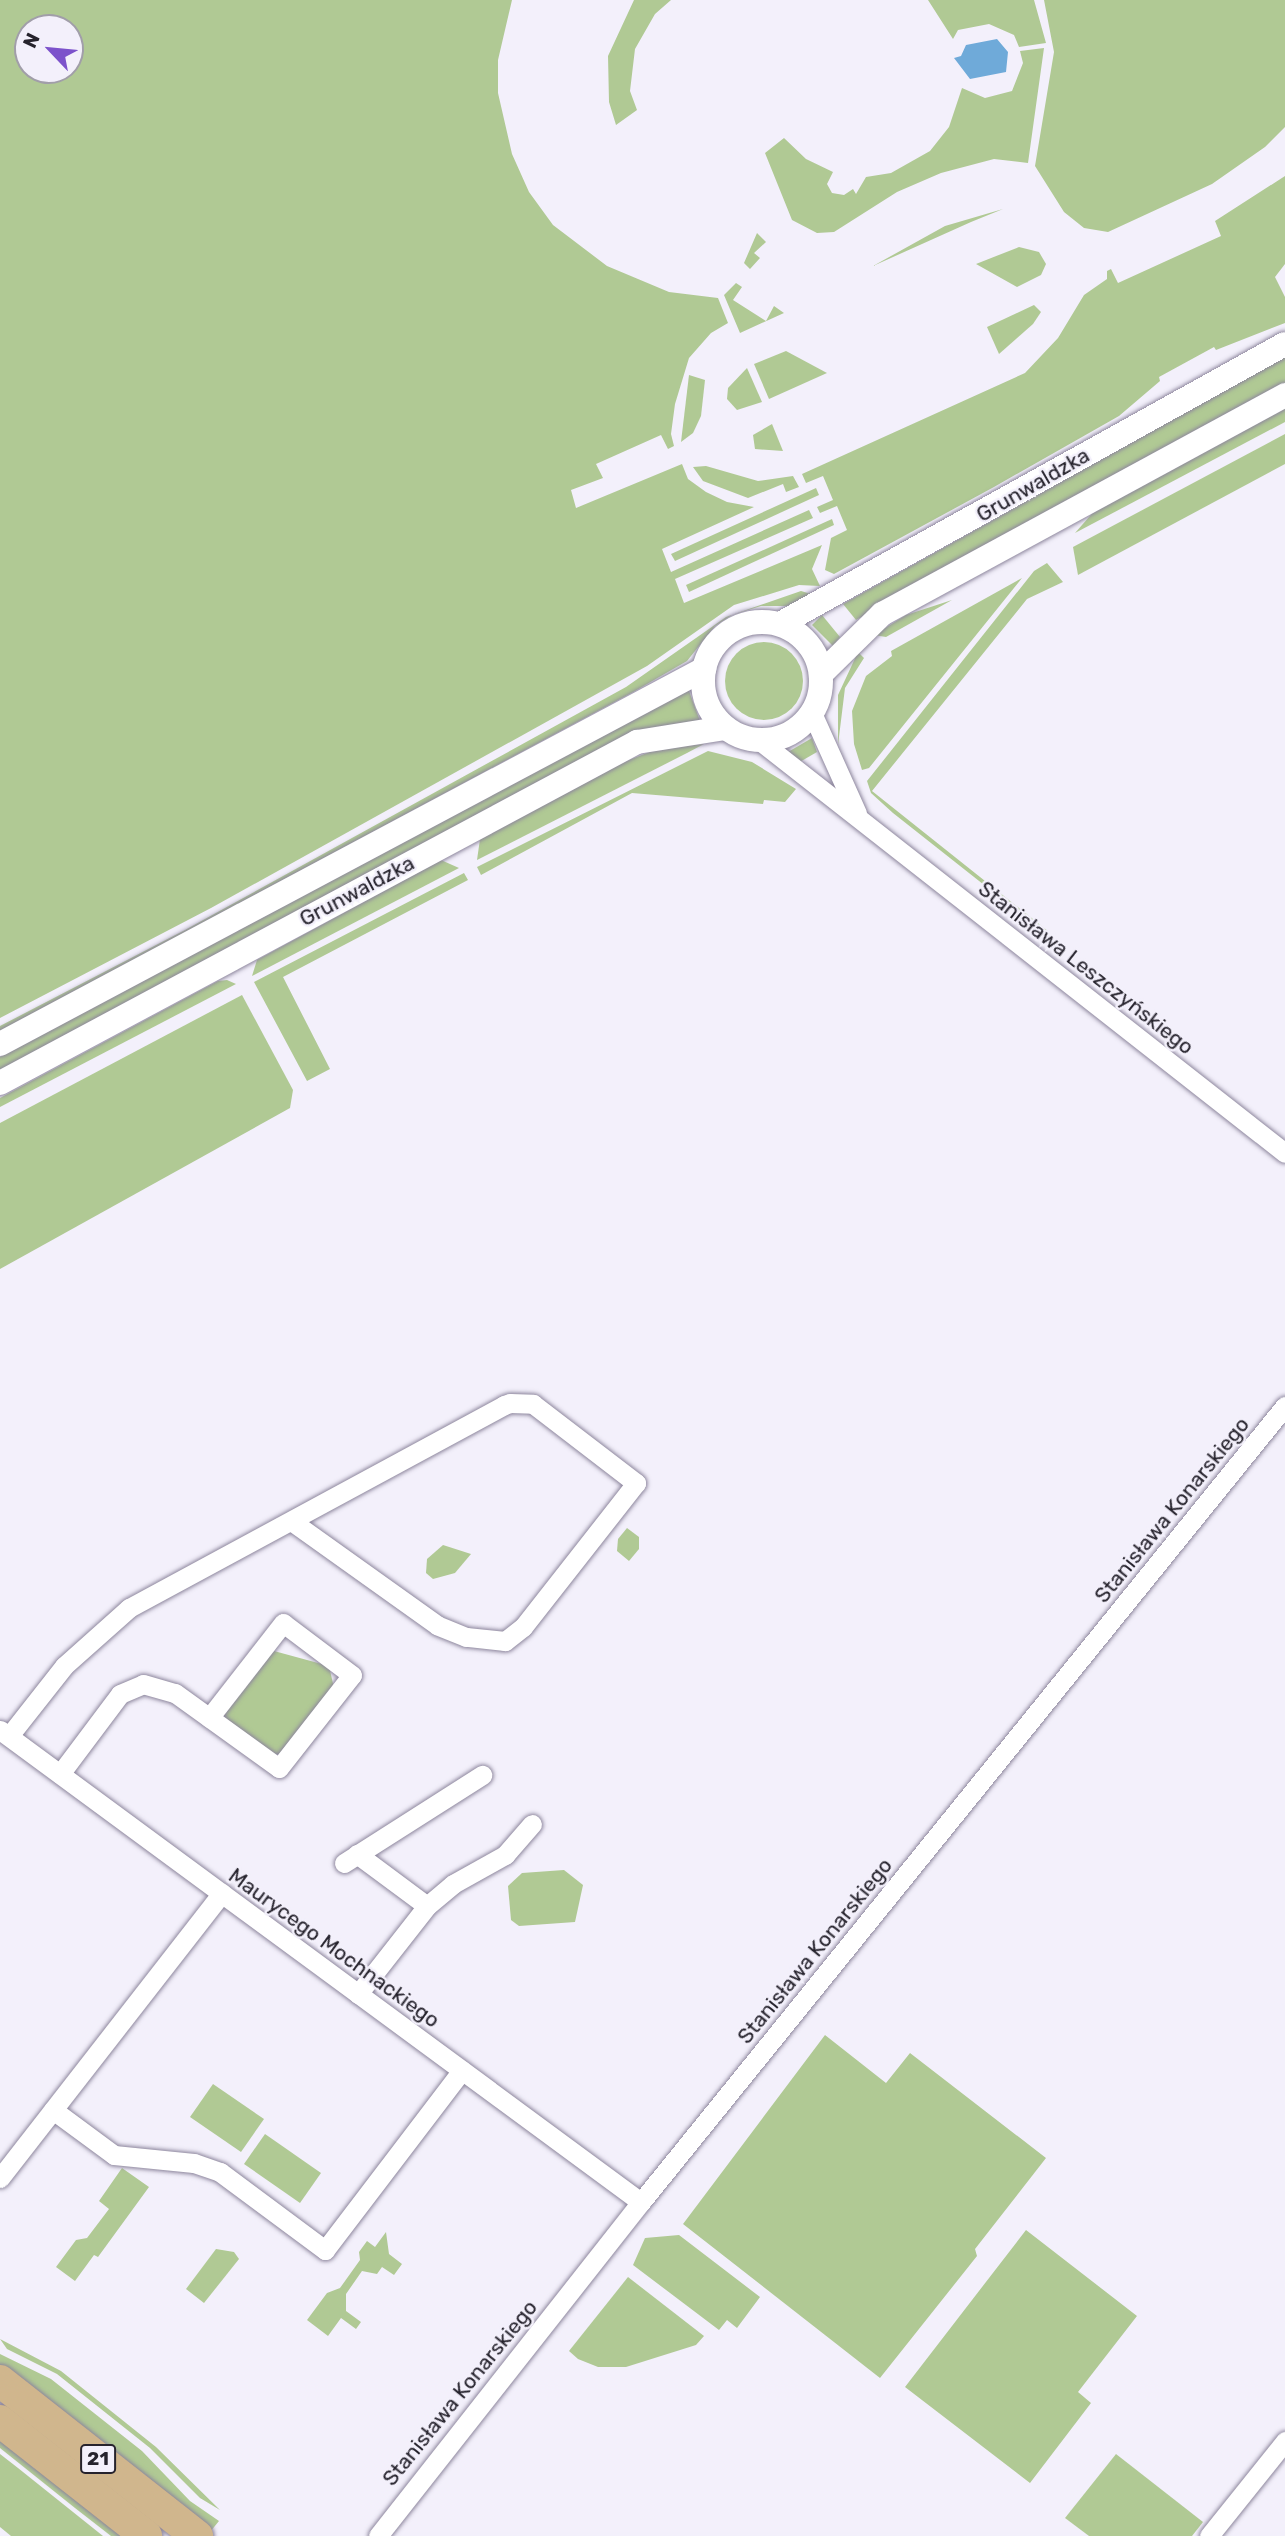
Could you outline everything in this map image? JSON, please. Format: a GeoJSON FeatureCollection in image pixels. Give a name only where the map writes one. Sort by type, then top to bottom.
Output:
{"type":"FeatureCollection","features":[{"type":"Feature","properties":{"kind":"main road","name":"21"},"geometry":{"type":"LineString","coordinates":[[0,2381],[197,2536]]}},
{"type":"Feature","properties":{"kind":"main road","name":"21"},"geometry":{"type":"LineString","coordinates":[[0,2421],[146,2536]]}},
{"type":"Feature","properties":{"kind":"street","name":"Grunwaldzka"},"geometry":{"type":"LineString","coordinates":[[780,624],[1285,344]]}},
{"type":"Feature","properties":{"kind":"street","name":"Grunwaldzka"},"geometry":{"type":"LineString","coordinates":[[821,674],[882,614],[1285,396]]}},
{"type":"Feature","properties":{"kind":"street"},"geometry":{"type":"LineString","coordinates":[[755,622],[780,624],[807,644],[821,674],[812,713],[780,738],[760,741],[724,727],[710,711],[703,691],[704,669],[713,646],[732,630],[755,622]]}},
{"type":"Feature","properties":{"kind":"street","name":"Grunwaldzka"},"geometry":{"type":"LineString","coordinates":[[0,1044],[704,669]]}},
{"type":"Feature","properties":{"kind":"street","name":"Stanisława Leszczyńskiego"},"geometry":{"type":"LineString","coordinates":[[812,713],[859,817]]}},
{"type":"Feature","properties":{"kind":"street","name":"Grunwaldzka"},"geometry":{"type":"LineString","coordinates":[[0,1083],[637,742],[724,727]]}},
{"type":"Feature","properties":{"kind":"street","name":"Stanisława Leszczyńskiego"},"geometry":{"type":"LineString","coordinates":[[760,741],[1285,1153]]}},
{"type":"Feature","properties":{"kind":"street"},"geometry":{"type":"LineString","coordinates":[[4,1733],[64,1666],[108,1623],[291,1521],[516,1402],[540,1409],[636,1483],[523,1627],[505,1641],[466,1637],[437,1625],[291,1521]]}},
{"type":"Feature","properties":{"kind":"street","name":"Stanisława Konarskiego"},"geometry":{"type":"LineString","coordinates":[[376,2533],[1285,1406]]}},
{"type":"Feature","properties":{"kind":"street"},"geometry":{"type":"LineString","coordinates":[[61,1774],[120,1694],[133,1685],[165,1689],[279,1768],[352,1675],[283,1623],[209,1718]]}},
{"type":"Feature","properties":{"kind":"street","name":"Maurycego Mochnackiego"},"geometry":{"type":"LineString","coordinates":[[4,1733],[641,2202]]}},
{"type":"Feature","properties":{"kind":"street"},"geometry":{"type":"LineString","coordinates":[[427,1906],[351,1858],[482,1775]]}},
{"type":"Feature","properties":{"kind":"street"},"geometry":{"type":"LineString","coordinates":[[358,1994],[427,1906],[453,1884],[505,1855],[532,1824]]}},
{"type":"Feature","properties":{"kind":"street"},"geometry":{"type":"LineString","coordinates":[[0,2178],[222,1893]]}},
{"type":"Feature","properties":{"kind":"street"},"geometry":{"type":"LineString","coordinates":[[53,2110],[114,2155],[194,2163],[220,2172],[325,2250],[462,2070]]}},
{"type":"Feature","properties":{"kind":"street"},"geometry":{"type":"LineString","coordinates":[[1209,2536],[1285,2441]]}},
{"type":"Feature","properties":{"kind":"green space"},"geometry":{"type":"Polygon","coordinates":[[[0,0],[512,0],[498,60],[498,93],[512,154],[529,192],[553,225],[607,266],[669,292],[718,298],[728,323],[711,333],[689,358],[675,404],[671,434],[674,446],[668,449],[661,435],[596,464],[603,478],[571,490],[576,508],[682,464],[688,479],[706,492],[727,502],[754,507],[662,549],[671,572],[809,510],[813,518],[675,579],[684,603],[822,545],[812,569],[820,586],[799,585],[734,605],[647,666],[211,908],[0,1018],[0,0]]]}},
{"type":"Feature","properties":{"kind":"green space"},"geometry":{"type":"Polygon","coordinates":[[[634,0],[671,0],[655,14],[635,49],[630,91],[637,110],[616,125],[609,102],[608,56],[634,0]]]}},
{"type":"Feature","properties":{"kind":"green space"},"geometry":{"type":"Polygon","coordinates":[[[928,0],[1034,0],[1046,43],[1019,47],[1014,35],[989,24],[958,30],[953,39],[928,0]]]}},
{"type":"Feature","properties":{"kind":"green space"},"geometry":{"type":"Polygon","coordinates":[[[1044,0],[1285,0],[1285,127],[1265,147],[1212,184],[1108,232],[1084,228],[1064,212],[1035,166],[1054,52],[1044,0]]]}},
{"type":"Feature","properties":{"kind":"green space"},"geometry":{"type":"Polygon","coordinates":[[[1044,48],[1028,163],[994,159],[941,173],[897,192],[834,232],[817,233],[792,220],[765,153],[784,138],[806,159],[833,172],[827,184],[832,193],[844,195],[853,189],[856,194],[866,177],[891,173],[930,151],[949,127],[962,88],[985,98],[1012,91],[1023,63],[1020,51],[1044,48]]]}},
{"type":"Feature","properties":{"kind":"green space"},"geometry":{"type":"Polygon","coordinates":[[[1285,176],[1285,264],[1275,277],[1285,297],[1285,323],[1216,350],[1214,347],[1159,377],[1160,381],[1119,416],[834,574],[825,570],[831,538],[847,530],[837,506],[820,513],[817,507],[833,500],[823,476],[806,483],[802,474],[1025,373],[1058,338],[1084,295],[1107,279],[1107,271],[1111,269],[1118,283],[1221,236],[1215,221],[1285,176]]]}},
{"type":"Feature","properties":{"kind":"green space"},"geometry":{"type":"Polygon","coordinates":[[[1003,209],[971,222],[873,266],[945,226],[1003,209]]]}},
{"type":"Feature","properties":{"kind":"green space"},"geometry":{"type":"Polygon","coordinates":[[[757,233],[766,242],[754,253],[760,258],[750,269],[744,263],[757,233]]]}},
{"type":"Feature","properties":{"kind":"green space"},"geometry":{"type":"Polygon","coordinates":[[[1019,247],[1039,252],[1046,264],[1041,275],[1017,287],[976,264],[1019,247]]]}},
{"type":"Feature","properties":{"kind":"green space"},"geometry":{"type":"Polygon","coordinates":[[[736,283],[742,287],[733,300],[766,321],[774,306],[784,313],[740,333],[724,295],[736,283]]]}},
{"type":"Feature","properties":{"kind":"green space"},"geometry":{"type":"Polygon","coordinates":[[[1034,305],[1041,312],[1033,324],[999,354],[987,327],[1034,305]]]}},
{"type":"Feature","properties":{"kind":"green space"},"geometry":{"type":"Polygon","coordinates":[[[786,351],[827,373],[769,399],[754,364],[786,351]]]}},
{"type":"Feature","properties":{"kind":"green space"},"geometry":{"type":"Polygon","coordinates":[[[1285,357],[1285,383],[856,620],[843,604],[1285,357]]]}},
{"type":"Feature","properties":{"kind":"green space"},"geometry":{"type":"Polygon","coordinates":[[[747,368],[762,402],[737,410],[727,399],[728,388],[747,368]]]}},
{"type":"Feature","properties":{"kind":"green space"},"geometry":{"type":"Polygon","coordinates":[[[689,375],[705,380],[701,416],[693,433],[681,442],[689,375]]]}},
{"type":"Feature","properties":{"kind":"green space"},"geometry":{"type":"Polygon","coordinates":[[[1285,408],[1285,422],[1075,533],[1096,509],[1285,408]]]}},
{"type":"Feature","properties":{"kind":"green space"},"geometry":{"type":"Polygon","coordinates":[[[772,424],[783,451],[755,449],[753,435],[772,424]]]}},
{"type":"Feature","properties":{"kind":"green space"},"geometry":{"type":"Polygon","coordinates":[[[1285,434],[1285,464],[1078,575],[1073,547],[1285,434]]]}},
{"type":"Feature","properties":{"kind":"green space"},"geometry":{"type":"Polygon","coordinates":[[[706,466],[758,481],[793,476],[799,487],[786,492],[783,484],[748,498],[703,481],[693,467],[706,466]]]}},
{"type":"Feature","properties":{"kind":"green space"},"geometry":{"type":"Polygon","coordinates":[[[816,488],[819,495],[675,561],[671,554],[816,488]]]}},
{"type":"Feature","properties":{"kind":"green space"},"geometry":{"type":"Polygon","coordinates":[[[832,519],[834,525],[689,592],[686,585],[832,519]]]}},
{"type":"Feature","properties":{"kind":"green space"},"geometry":{"type":"Polygon","coordinates":[[[1047,563],[1063,582],[1027,599],[872,791],[1048,931],[1045,933],[893,813],[871,793],[867,781],[1034,571],[1047,563]]]}},
{"type":"Feature","properties":{"kind":"green space"},"geometry":{"type":"Polygon","coordinates":[[[1022,578],[869,768],[862,770],[854,744],[852,711],[866,676],[892,656],[891,651],[1022,578]]]}},
{"type":"Feature","properties":{"kind":"green space"},"geometry":{"type":"Polygon","coordinates":[[[801,591],[811,594],[787,606],[761,606],[732,615],[715,626],[687,661],[635,691],[0,1032],[0,1026],[185,930],[626,687],[726,617],[801,591]]]}},
{"type":"Feature","properties":{"kind":"green space"},"geometry":{"type":"Polygon","coordinates":[[[952,600],[886,637],[874,635],[906,615],[952,600]]]}},
{"type":"Feature","properties":{"kind":"green space"},"geometry":{"type":"Polygon","coordinates":[[[822,615],[840,637],[833,646],[812,625],[822,615]]]}},
{"type":"Feature","properties":{"kind":"green space"},"geometry":{"type":"Polygon","coordinates":[[[764,642],[779,645],[796,659],[803,681],[800,696],[786,713],[764,720],[749,717],[732,703],[725,681],[728,666],[742,649],[764,642]]]}},
{"type":"Feature","properties":{"kind":"green space"},"geometry":{"type":"Polygon","coordinates":[[[858,652],[864,658],[845,688],[838,745],[838,695],[858,652]]]}},
{"type":"Feature","properties":{"kind":"green space"},"geometry":{"type":"Polygon","coordinates":[[[688,688],[700,721],[642,730],[0,1073],[0,1057],[688,688]]]}},
{"type":"Feature","properties":{"kind":"green space"},"geometry":{"type":"Polygon","coordinates":[[[812,738],[817,752],[798,763],[788,752],[812,738]]]}},
{"type":"Feature","properties":{"kind":"green space"},"geometry":{"type":"Polygon","coordinates":[[[704,744],[477,860],[480,839],[624,762],[657,749],[704,744]]]}},
{"type":"Feature","properties":{"kind":"green space"},"geometry":{"type":"Polygon","coordinates":[[[708,751],[752,762],[796,789],[785,802],[764,800],[763,804],[632,793],[481,875],[477,867],[708,751]]]}},
{"type":"Feature","properties":{"kind":"green space"},"geometry":{"type":"Polygon","coordinates":[[[441,860],[459,868],[252,976],[257,960],[441,860]]]}},
{"type":"Feature","properties":{"kind":"green space"},"geometry":{"type":"Polygon","coordinates":[[[464,873],[468,880],[283,977],[330,1069],[307,1081],[254,982],[464,873]]]}},
{"type":"Feature","properties":{"kind":"green space"},"geometry":{"type":"Polygon","coordinates":[[[227,980],[236,984],[0,1107],[0,1098],[218,981],[227,980]]]}},
{"type":"Feature","properties":{"kind":"green space"},"geometry":{"type":"Polygon","coordinates":[[[242,995],[293,1090],[290,1108],[0,1269],[0,1123],[242,995]]]}},
{"type":"Feature","properties":{"kind":"green space"},"geometry":{"type":"Polygon","coordinates":[[[627,1528],[639,1537],[639,1549],[629,1561],[617,1551],[618,1539],[627,1528]]]}},
{"type":"Feature","properties":{"kind":"green space"},"geometry":{"type":"Polygon","coordinates":[[[443,1545],[471,1554],[455,1573],[433,1579],[426,1573],[427,1559],[443,1545]]]}},
{"type":"Feature","properties":{"kind":"green space"},"geometry":{"type":"Polygon","coordinates":[[[274,1651],[329,1666],[334,1688],[279,1754],[273,1755],[222,1719],[223,1707],[274,1651]]]}},
{"type":"Feature","properties":{"kind":"green space"},"geometry":{"type":"Polygon","coordinates":[[[564,1870],[583,1885],[575,1922],[519,1926],[511,1920],[508,1886],[522,1873],[564,1870]]]}},
{"type":"Feature","properties":{"kind":"green space"},"geometry":{"type":"Polygon","coordinates":[[[825,2035],[886,2083],[910,2053],[1046,2158],[975,2249],[977,2256],[880,2378],[683,2224],[825,2035]]]}},
{"type":"Feature","properties":{"kind":"green space"},"geometry":{"type":"Polygon","coordinates":[[[213,2084],[264,2119],[241,2152],[190,2117],[213,2084]]]}},
{"type":"Feature","properties":{"kind":"green space"},"geometry":{"type":"Polygon","coordinates":[[[265,2134],[321,2173],[300,2203],[244,2164],[265,2134]]]}},
{"type":"Feature","properties":{"kind":"green space"},"geometry":{"type":"Polygon","coordinates":[[[122,2168],[149,2187],[98,2257],[94,2255],[75,2281],[56,2267],[76,2240],[87,2238],[109,2209],[99,2201],[122,2168]]]}},
{"type":"Feature","properties":{"kind":"green space"},"geometry":{"type":"Polygon","coordinates":[[[1026,2230],[1137,2316],[1078,2392],[1091,2403],[1030,2483],[905,2387],[1026,2230]]]}},
{"type":"Feature","properties":{"kind":"green space"},"geometry":{"type":"Polygon","coordinates":[[[386,2232],[389,2254],[402,2264],[394,2275],[382,2267],[377,2274],[362,2271],[346,2294],[346,2311],[361,2322],[356,2329],[341,2318],[328,2336],[307,2320],[327,2293],[340,2288],[360,2260],[359,2252],[367,2241],[375,2247],[386,2232]]]}},
{"type":"Feature","properties":{"kind":"green space"},"geometry":{"type":"Polygon","coordinates":[[[679,2235],[760,2297],[737,2328],[727,2320],[719,2330],[633,2265],[645,2238],[679,2235]]]}},
{"type":"Feature","properties":{"kind":"green space"},"geometry":{"type":"Polygon","coordinates":[[[216,2249],[234,2252],[239,2259],[204,2303],[186,2289],[216,2249]]]}},
{"type":"Feature","properties":{"kind":"green space"},"geometry":{"type":"Polygon","coordinates":[[[628,2277],[704,2336],[696,2345],[626,2367],[598,2367],[578,2359],[569,2351],[628,2277]]]}},
{"type":"Feature","properties":{"kind":"green space"},"geometry":{"type":"Polygon","coordinates":[[[0,2339],[61,2371],[156,2447],[220,2510],[200,2498],[150,2448],[57,2374],[7,2349],[0,2339]]]}},
{"type":"Feature","properties":{"kind":"green space"},"geometry":{"type":"Polygon","coordinates":[[[0,2354],[51,2379],[142,2451],[190,2501],[219,2521],[210,2532],[0,2368],[0,2354]]]}},
{"type":"Feature","properties":{"kind":"green space"},"geometry":{"type":"Polygon","coordinates":[[[0,2435],[127,2536],[111,2536],[75,2508],[0,2448],[0,2435]]]}},
{"type":"Feature","properties":{"kind":"green space"},"geometry":{"type":"Polygon","coordinates":[[[0,2454],[103,2536],[11,2536],[0,2527],[0,2454]]]}},
{"type":"Feature","properties":{"kind":"green space"},"geometry":{"type":"Polygon","coordinates":[[[1116,2454],[1203,2522],[1192,2536],[1089,2536],[1065,2518],[1116,2454]]]}},
{"type":"Feature","properties":{"kind":"water"},"geometry":{"type":"Polygon","coordinates":[[[997,39],[1008,52],[1006,72],[970,79],[954,58],[961,56],[966,45],[997,39]]]}}]}
